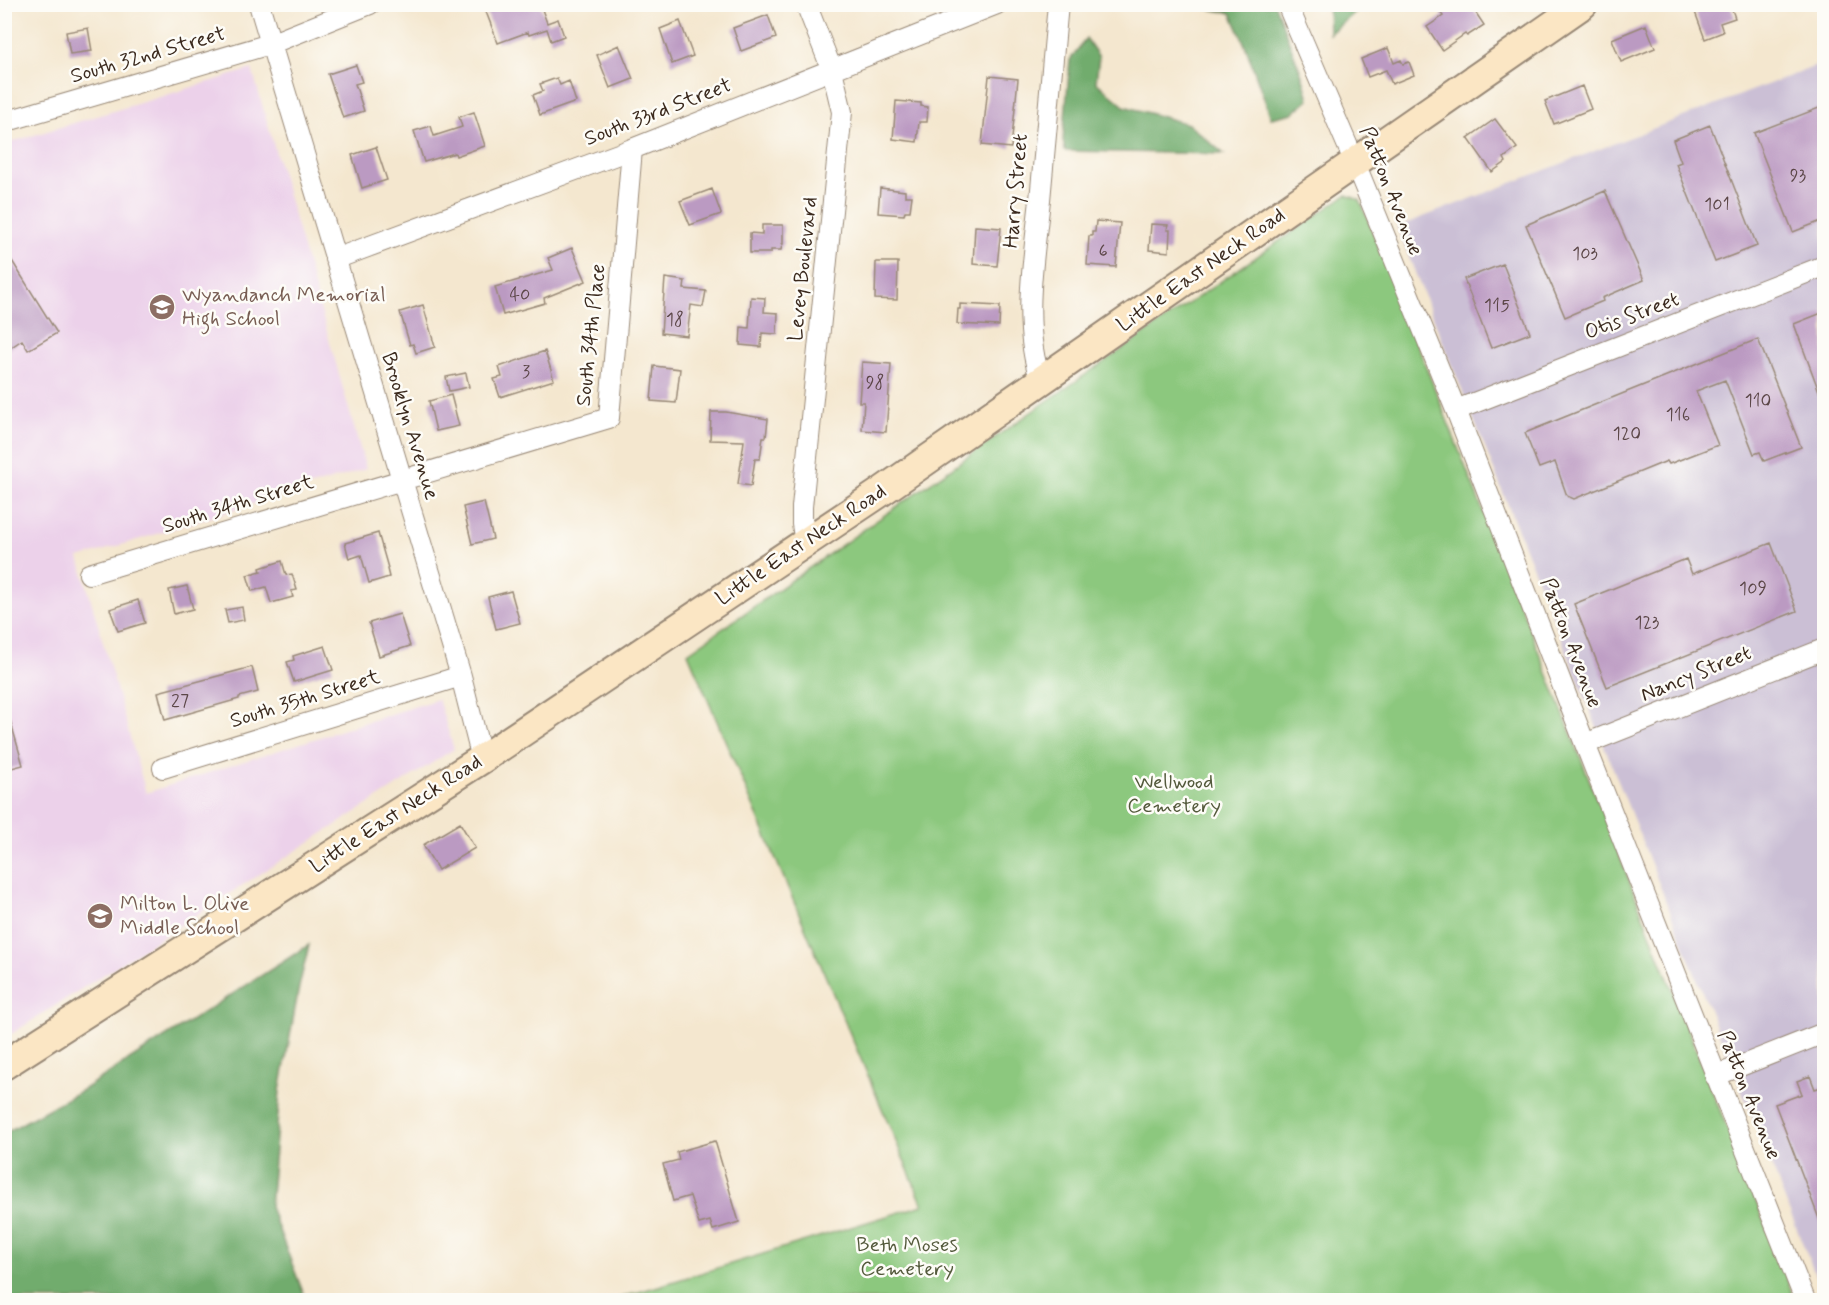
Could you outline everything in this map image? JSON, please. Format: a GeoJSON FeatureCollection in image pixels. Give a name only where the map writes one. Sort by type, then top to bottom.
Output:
{"type":"FeatureCollection","features":[{"type":"Feature","properties":{"kind":"main road","name":"Little East Neck Road"},"geometry":{"type":"LineString","coordinates":[[4,1065],[482,759],[805,543],[1583,4]]}},
{"type":"Feature","properties":{"kind":"street","name":"Brooklyn Avenue"},"geometry":{"type":"LineString","coordinates":[[259,4],[400,480],[461,676],[482,759]]}},
{"type":"Feature","properties":{"kind":"street","name":"South 32nd Street"},"geometry":{"type":"LineString","coordinates":[[4,122],[270,44],[370,4]]}},
{"type":"Feature","properties":{"kind":"street","name":"Levey Boulevard"},"geometry":{"type":"LineString","coordinates":[[805,543],[802,507],[843,112],[832,70],[806,4]]}},
{"type":"Feature","properties":{"kind":"street","name":"South 33rd Street"},"geometry":{"type":"LineString","coordinates":[[335,259],[632,149],[997,4]]}},
{"type":"Feature","properties":{"kind":"street","name":"Harry Street"},"geometry":{"type":"LineString","coordinates":[[1041,381],[1032,347],[1031,294],[1058,4]]}},
{"type":"Feature","properties":{"kind":"street","name":"Patton Avenue"},"geometry":{"type":"LineString","coordinates":[[1287,4],[1456,410],[1715,1076],[1805,1300]]}},
{"type":"Feature","properties":{"kind":"street","name":"South 34th Place"},"geometry":{"type":"LineString","coordinates":[[400,480],[609,418],[632,149]]}},
{"type":"Feature","properties":{"kind":"street","name":"Otis Street"},"geometry":{"type":"LineString","coordinates":[[1456,410],[1824,266]]}},
{"type":"Feature","properties":{"kind":"street","name":"South 34th Street"},"geometry":{"type":"LineString","coordinates":[[89,574],[400,480]]}},
{"type":"Feature","properties":{"kind":"street","name":"Nancy Street"},"geometry":{"type":"LineString","coordinates":[[1585,744],[1824,649]]}},
{"type":"Feature","properties":{"kind":"street","name":"South 35th Street"},"geometry":{"type":"LineString","coordinates":[[163,768],[461,676]]}},
{"type":"Feature","properties":{"kind":"street"},"geometry":{"type":"LineString","coordinates":[[1715,1076],[1824,1033]]}},
{"type":"Feature","properties":{"kind":"shaded area"},"geometry":{"type":"Polygon","coordinates":[[[1824,63],[1824,1297],[1397,227],[1824,63]]]}},
{"type":"Feature","properties":{"kind":"shaded area","name":"Wyandanch Memorial High School"},"geometry":{"type":"Polygon","coordinates":[[[252,69],[366,469],[79,558],[146,793],[438,699],[454,749],[5,1038],[5,144],[252,69]]]}},
{"type":"Feature","properties":{"kind":"green space"},"geometry":{"type":"Polygon","coordinates":[[[1328,4],[1364,5],[1329,34],[1328,4]]]}},
{"type":"Feature","properties":{"kind":"green space"},"geometry":{"type":"Polygon","coordinates":[[[1102,5],[1275,5],[1309,99],[1293,113],[1271,118],[1231,13],[1191,6],[1102,5]]]}},
{"type":"Feature","properties":{"kind":"green space"},"geometry":{"type":"Polygon","coordinates":[[[1086,38],[1099,57],[1096,82],[1124,106],[1188,124],[1224,154],[1065,151],[1063,140],[1070,60],[1086,38]]]}},
{"type":"Feature","properties":{"kind":"green space","name":"Wellwood Cemetery"},"geometry":{"type":"Polygon","coordinates":[[[1346,195],[1360,200],[1795,1300],[613,1300],[923,1205],[688,653],[1346,195]]]}},
{"type":"Feature","properties":{"kind":"green space"},"geometry":{"type":"Polygon","coordinates":[[[309,945],[280,1091],[270,1207],[306,1300],[5,1300],[5,1133],[84,1089],[309,945]]]}},
{"type":"Feature","properties":{"kind":"building"},"geometry":{"type":"Polygon","coordinates":[[[483,4],[540,4],[547,23],[558,19],[564,36],[551,41],[547,29],[529,35],[528,32],[498,43],[483,4]]]}},
{"type":"Feature","properties":{"kind":"building"},"geometry":{"type":"Polygon","coordinates":[[[1452,4],[1470,4],[1484,25],[1467,36],[1465,34],[1442,50],[1427,27],[1443,16],[1440,12],[1452,4]]]}},
{"type":"Feature","properties":{"kind":"building"},"geometry":{"type":"Polygon","coordinates":[[[1692,4],[1730,4],[1735,18],[1720,23],[1723,32],[1705,39],[1692,4]]]}},
{"type":"Feature","properties":{"kind":"building"},"geometry":{"type":"Polygon","coordinates":[[[768,15],[776,38],[741,51],[733,28],[768,15]]]}},
{"type":"Feature","properties":{"kind":"building"},"geometry":{"type":"Polygon","coordinates":[[[680,21],[693,56],[672,64],[660,29],[680,21]]]}},
{"type":"Feature","properties":{"kind":"building"},"geometry":{"type":"Polygon","coordinates":[[[1646,25],[1655,48],[1621,62],[1612,39],[1646,25]]]}},
{"type":"Feature","properties":{"kind":"building"},"geometry":{"type":"Polygon","coordinates":[[[88,28],[92,51],[70,54],[66,32],[88,28]]]}},
{"type":"Feature","properties":{"kind":"building"},"geometry":{"type":"Polygon","coordinates":[[[619,45],[633,79],[610,88],[597,55],[619,45]]]}},
{"type":"Feature","properties":{"kind":"building"},"geometry":{"type":"Polygon","coordinates":[[[1388,48],[1394,63],[1401,60],[1403,64],[1409,62],[1414,75],[1392,84],[1386,70],[1368,77],[1361,59],[1388,48]]]}},
{"type":"Feature","properties":{"kind":"building"},"geometry":{"type":"Polygon","coordinates":[[[356,65],[362,82],[355,84],[364,111],[343,118],[328,74],[356,65]]]}},
{"type":"Feature","properties":{"kind":"building"},"geometry":{"type":"Polygon","coordinates":[[[989,76],[1018,79],[1011,148],[982,145],[989,76]]]}},
{"type":"Feature","properties":{"kind":"building"},"geometry":{"type":"Polygon","coordinates":[[[557,78],[560,85],[569,81],[576,102],[540,115],[533,95],[543,91],[540,84],[557,78]]]}},
{"type":"Feature","properties":{"kind":"building"},"geometry":{"type":"Polygon","coordinates":[[[1582,86],[1591,109],[1554,124],[1545,101],[1582,86]]]}},
{"type":"Feature","properties":{"kind":"building"},"geometry":{"type":"Polygon","coordinates":[[[896,101],[921,103],[921,106],[928,107],[927,122],[919,122],[917,142],[893,139],[896,101]]]}},
{"type":"Feature","properties":{"kind":"building"},"geometry":{"type":"Polygon","coordinates":[[[1824,106],[1824,220],[1793,232],[1754,133],[1824,106]]]}},
{"type":"Feature","properties":{"kind":"building"},"geometry":{"type":"Polygon","coordinates":[[[474,112],[485,146],[456,156],[455,153],[424,162],[414,131],[431,126],[434,136],[462,127],[459,117],[474,112]]]}},
{"type":"Feature","properties":{"kind":"building"},"geometry":{"type":"Polygon","coordinates":[[[1495,119],[1517,148],[1504,158],[1506,162],[1492,172],[1468,138],[1495,119]]]}},
{"type":"Feature","properties":{"kind":"building"},"geometry":{"type":"Polygon","coordinates":[[[1710,125],[1757,246],[1715,262],[1676,164],[1681,162],[1673,140],[1710,125]]]}},
{"type":"Feature","properties":{"kind":"building"},"geometry":{"type":"Polygon","coordinates":[[[376,147],[387,180],[362,188],[352,155],[376,147]]]}},
{"type":"Feature","properties":{"kind":"building"},"geometry":{"type":"Polygon","coordinates":[[[880,188],[905,191],[905,196],[912,196],[910,211],[905,211],[904,215],[878,213],[880,188]]]}},
{"type":"Feature","properties":{"kind":"building"},"geometry":{"type":"Polygon","coordinates":[[[712,189],[721,214],[690,225],[680,201],[712,189]]]}},
{"type":"Feature","properties":{"kind":"building"},"geometry":{"type":"Polygon","coordinates":[[[1605,191],[1644,280],[1565,317],[1526,225],[1605,191]]]}},
{"type":"Feature","properties":{"kind":"building"},"geometry":{"type":"Polygon","coordinates":[[[1096,221],[1120,223],[1116,267],[1087,265],[1089,236],[1095,232],[1096,221]]]}},
{"type":"Feature","properties":{"kind":"building"},"geometry":{"type":"Polygon","coordinates":[[[1151,224],[1168,225],[1167,230],[1170,230],[1169,252],[1149,250],[1151,224]]]}},
{"type":"Feature","properties":{"kind":"building"},"geometry":{"type":"Polygon","coordinates":[[[762,225],[783,225],[781,250],[771,250],[771,253],[750,253],[750,233],[762,234],[762,225]]]}},
{"type":"Feature","properties":{"kind":"building"},"geometry":{"type":"Polygon","coordinates":[[[975,226],[1001,228],[997,266],[973,264],[975,226]]]}},
{"type":"Feature","properties":{"kind":"building"},"geometry":{"type":"Polygon","coordinates":[[[4,248],[57,333],[28,350],[22,340],[4,352],[4,248]]]}},
{"type":"Feature","properties":{"kind":"building"},"geometry":{"type":"Polygon","coordinates":[[[572,248],[586,281],[544,298],[545,303],[503,315],[495,287],[553,270],[548,258],[572,248]]]}},
{"type":"Feature","properties":{"kind":"building"},"geometry":{"type":"Polygon","coordinates":[[[876,262],[898,262],[897,300],[875,299],[876,262]]]}},
{"type":"Feature","properties":{"kind":"building"},"geometry":{"type":"Polygon","coordinates":[[[1503,264],[1530,333],[1491,348],[1464,279],[1503,264]]]}},
{"type":"Feature","properties":{"kind":"building"},"geometry":{"type":"Polygon","coordinates":[[[665,278],[685,281],[684,289],[706,291],[703,307],[691,305],[687,336],[661,333],[665,278]]]}},
{"type":"Feature","properties":{"kind":"building"},"geometry":{"type":"Polygon","coordinates":[[[751,297],[765,298],[764,312],[778,313],[777,334],[762,333],[761,347],[740,345],[741,327],[749,328],[751,297]]]}},
{"type":"Feature","properties":{"kind":"building"},"geometry":{"type":"Polygon","coordinates":[[[960,304],[1000,306],[999,326],[957,324],[960,304]]]}},
{"type":"Feature","properties":{"kind":"building"},"geometry":{"type":"Polygon","coordinates":[[[423,305],[435,347],[416,353],[413,344],[410,345],[400,312],[423,305]]]}},
{"type":"Feature","properties":{"kind":"building"},"geometry":{"type":"Polygon","coordinates":[[[1824,312],[1824,402],[1823,402],[1794,324],[1824,312]]]}},
{"type":"Feature","properties":{"kind":"building"},"geometry":{"type":"Polygon","coordinates":[[[1758,339],[1801,447],[1764,461],[1760,452],[1754,454],[1725,380],[1696,391],[1718,445],[1669,464],[1667,461],[1574,499],[1567,496],[1555,462],[1539,468],[1525,433],[1758,339]]]}},
{"type":"Feature","properties":{"kind":"building"},"geometry":{"type":"Polygon","coordinates":[[[545,351],[554,380],[500,397],[494,379],[502,377],[499,367],[545,351]]]}},
{"type":"Feature","properties":{"kind":"building"},"geometry":{"type":"Polygon","coordinates":[[[862,362],[891,364],[886,432],[862,430],[864,402],[859,402],[862,362]]]}},
{"type":"Feature","properties":{"kind":"building"},"geometry":{"type":"Polygon","coordinates":[[[654,366],[680,369],[676,403],[651,401],[654,366]]]}},
{"type":"Feature","properties":{"kind":"building"},"geometry":{"type":"Polygon","coordinates":[[[466,373],[469,387],[449,391],[446,377],[466,373]]]}},
{"type":"Feature","properties":{"kind":"building"},"geometry":{"type":"Polygon","coordinates":[[[451,395],[459,426],[436,431],[429,401],[451,395]]]}},
{"type":"Feature","properties":{"kind":"building"},"geometry":{"type":"Polygon","coordinates":[[[711,412],[726,412],[768,419],[760,459],[755,459],[751,486],[738,484],[744,441],[710,440],[711,412]]]}},
{"type":"Feature","properties":{"kind":"building"},"geometry":{"type":"Polygon","coordinates":[[[484,502],[493,539],[472,544],[463,507],[484,502]]]}},
{"type":"Feature","properties":{"kind":"building"},"geometry":{"type":"Polygon","coordinates":[[[378,533],[389,577],[369,583],[361,555],[349,559],[345,543],[378,533]]]}},
{"type":"Feature","properties":{"kind":"building"},"geometry":{"type":"Polygon","coordinates":[[[1771,543],[1797,611],[1607,687],[1574,604],[1686,559],[1692,574],[1771,543]]]}},
{"type":"Feature","properties":{"kind":"building"},"geometry":{"type":"Polygon","coordinates":[[[282,561],[286,575],[292,574],[297,590],[291,591],[293,597],[271,603],[266,587],[252,591],[247,575],[282,561]]]}},
{"type":"Feature","properties":{"kind":"building"},"geometry":{"type":"Polygon","coordinates":[[[187,586],[193,609],[174,614],[169,590],[187,586]]]}},
{"type":"Feature","properties":{"kind":"building"},"geometry":{"type":"Polygon","coordinates":[[[511,591],[520,623],[496,629],[488,597],[511,591]]]}},
{"type":"Feature","properties":{"kind":"building"},"geometry":{"type":"Polygon","coordinates":[[[138,600],[145,623],[118,631],[110,609],[138,600]]]}},
{"type":"Feature","properties":{"kind":"building"},"geometry":{"type":"Polygon","coordinates":[[[242,607],[244,620],[228,623],[225,610],[242,607]]]}},
{"type":"Feature","properties":{"kind":"building"},"geometry":{"type":"Polygon","coordinates":[[[400,614],[410,646],[379,656],[369,623],[400,614]]]}},
{"type":"Feature","properties":{"kind":"building"},"geometry":{"type":"Polygon","coordinates":[[[325,646],[333,670],[294,682],[287,662],[294,660],[293,656],[325,646]]]}},
{"type":"Feature","properties":{"kind":"building"},"geometry":{"type":"Polygon","coordinates":[[[252,667],[258,692],[165,720],[158,692],[252,667]]]}},
{"type":"Feature","properties":{"kind":"building"},"geometry":{"type":"Polygon","coordinates":[[[4,716],[9,716],[23,765],[4,770],[4,716]]]}},
{"type":"Feature","properties":{"kind":"building"},"geometry":{"type":"Polygon","coordinates":[[[460,823],[475,848],[438,870],[423,845],[460,823]]]}},
{"type":"Feature","properties":{"kind":"building"},"geometry":{"type":"Polygon","coordinates":[[[1810,1076],[1815,1089],[1824,1086],[1823,1229],[1775,1104],[1802,1094],[1797,1081],[1810,1076]]]}},
{"type":"Feature","properties":{"kind":"building"},"geometry":{"type":"Polygon","coordinates":[[[715,1141],[739,1222],[713,1230],[710,1221],[699,1224],[690,1196],[673,1201],[663,1164],[679,1160],[677,1152],[715,1141]]]}},
{"type":"Feature","properties":{"kind":"place","name":"Wyandanch Memorial High School"},"geometry":{"type":"Point","coordinates":[162,307]}},
{"type":"Feature","properties":{"kind":"place","name":"Milton L. Olive Middle School"},"geometry":{"type":"Point","coordinates":[100,916]}},
{"type":"Feature","properties":{"kind":"park label","name":"Beth Moses Cemetery"},"geometry":{"type":"Point","coordinates":[907,1257]}}]}
